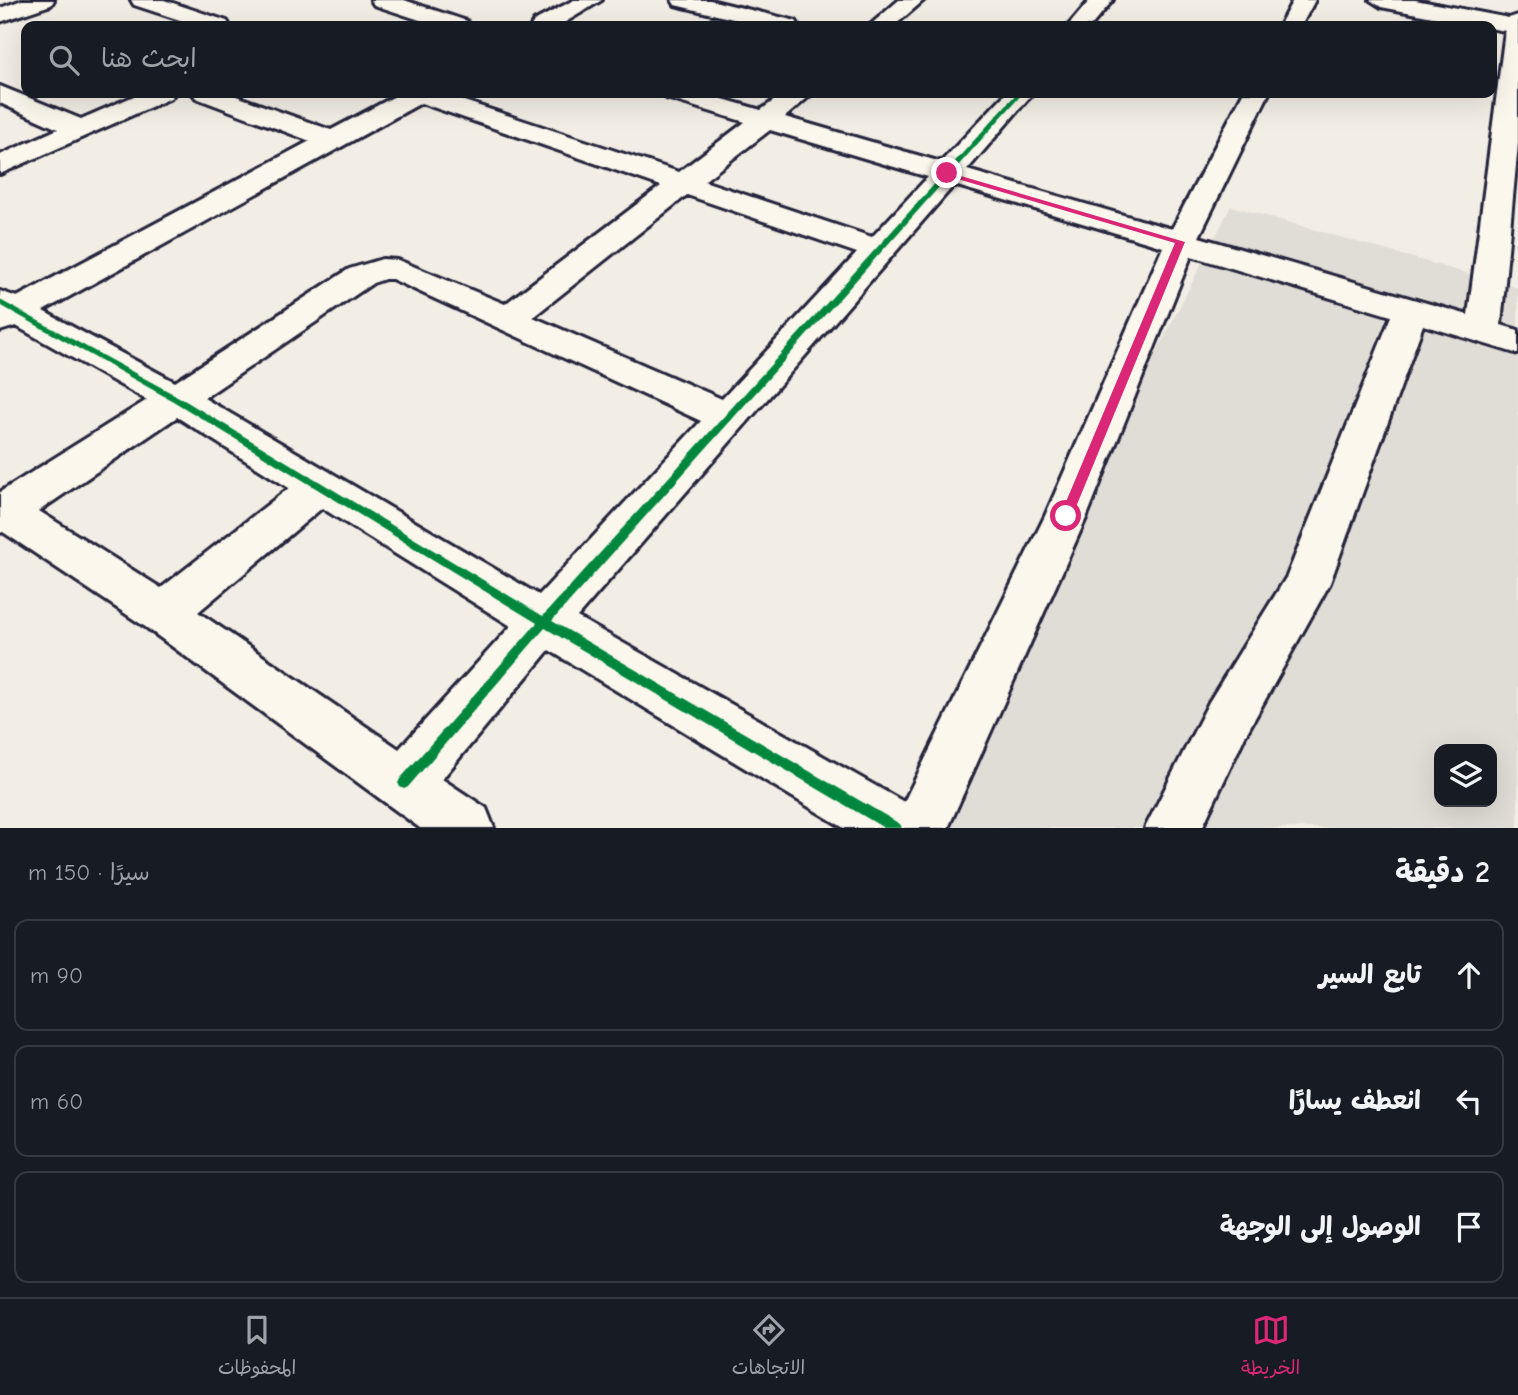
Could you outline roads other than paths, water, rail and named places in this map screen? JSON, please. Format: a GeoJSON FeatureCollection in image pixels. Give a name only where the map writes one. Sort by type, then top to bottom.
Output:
{"type":"FeatureCollection","features":[{"type":"Feature","properties":{"kind":"street"},"geometry":{"type":"LineString","coordinates":[[0,15],[43,0]]}},
{"type":"Feature","properties":{"kind":"street"},"geometry":{"type":"LineString","coordinates":[[142,0],[181,21]]}},
{"type":"Feature","properties":{"kind":"street"},"geometry":{"type":"LineString","coordinates":[[386,0],[445,21]]}},
{"type":"Feature","properties":{"kind":"street"},"geometry":{"type":"LineString","coordinates":[[551,21],[591,0]]}},
{"type":"Feature","properties":{"kind":"street"},"geometry":{"type":"LineString","coordinates":[[683,0],[768,21]]}},
{"type":"Feature","properties":{"kind":"street"},"geometry":{"type":"LineString","coordinates":[[886,21],[912,0]]}},
{"type":"Feature","properties":{"kind":"street"},"geometry":{"type":"LineString","coordinates":[[1083,21],[1102,0]]}},
{"type":"Feature","properties":{"kind":"street"},"geometry":{"type":"LineString","coordinates":[[1293,21],[1304,0]]}},
{"type":"Feature","properties":{"kind":"street"},"geometry":{"type":"LineString","coordinates":[[1381,0],[1496,21]]}},
{"type":"Feature","properties":{"kind":"street"},"geometry":{"type":"LineString","coordinates":[[185,21],[227,4]]}},
{"type":"Feature","properties":{"kind":"street"},"geometry":{"type":"LineString","coordinates":[[1483,331],[1508,209],[1518,25],[1497,21]]}},
{"type":"Feature","properties":{"kind":"street"},"geometry":{"type":"LineString","coordinates":[[0,94],[81,129]]}},
{"type":"Feature","properties":{"kind":"street"},"geometry":{"type":"LineString","coordinates":[[0,165],[151,98]]}},
{"type":"Feature","properties":{"kind":"street"},"geometry":{"type":"LineString","coordinates":[[218,98],[332,141]]}},
{"type":"Feature","properties":{"kind":"street"},"geometry":{"type":"LineString","coordinates":[[5,311],[332,141],[409,98]]}},
{"type":"Feature","properties":{"kind":"street"},"geometry":{"type":"LineString","coordinates":[[433,98],[878,250]]}},
{"type":"Feature","properties":{"kind":"street"},"geometry":{"type":"LineString","coordinates":[[692,98],[1518,342]]}},
{"type":"Feature","properties":{"kind":"street"},"geometry":{"type":"LineString","coordinates":[[509,318],[685,185],[794,98]]}},
{"type":"Feature","properties":{"kind":"street"},"geometry":{"type":"LineString","coordinates":[[404,783],[544,622],[1015,98]]}},
{"type":"Feature","properties":{"kind":"street"},"geometry":{"type":"LineString","coordinates":[[919,828],[1066,516],[1181,242],[1253,98]]}},
{"type":"Feature","properties":{"kind":"street"},"geometry":{"type":"LineString","coordinates":[[466,828],[163,614],[2,512],[361,276],[382,269],[398,270],[728,418]]}},
{"type":"Feature","properties":{"kind":"street"},"geometry":{"type":"LineString","coordinates":[[1173,828],[1227,719],[1307,583],[1411,310]]}},
{"type":"Feature","properties":{"kind":"street"},"geometry":{"type":"LineString","coordinates":[[5,311],[176,399],[544,622],[896,828]]}},
{"type":"Feature","properties":{"kind":"street"},"geometry":{"type":"LineString","coordinates":[[163,614],[320,486]]}}]}
